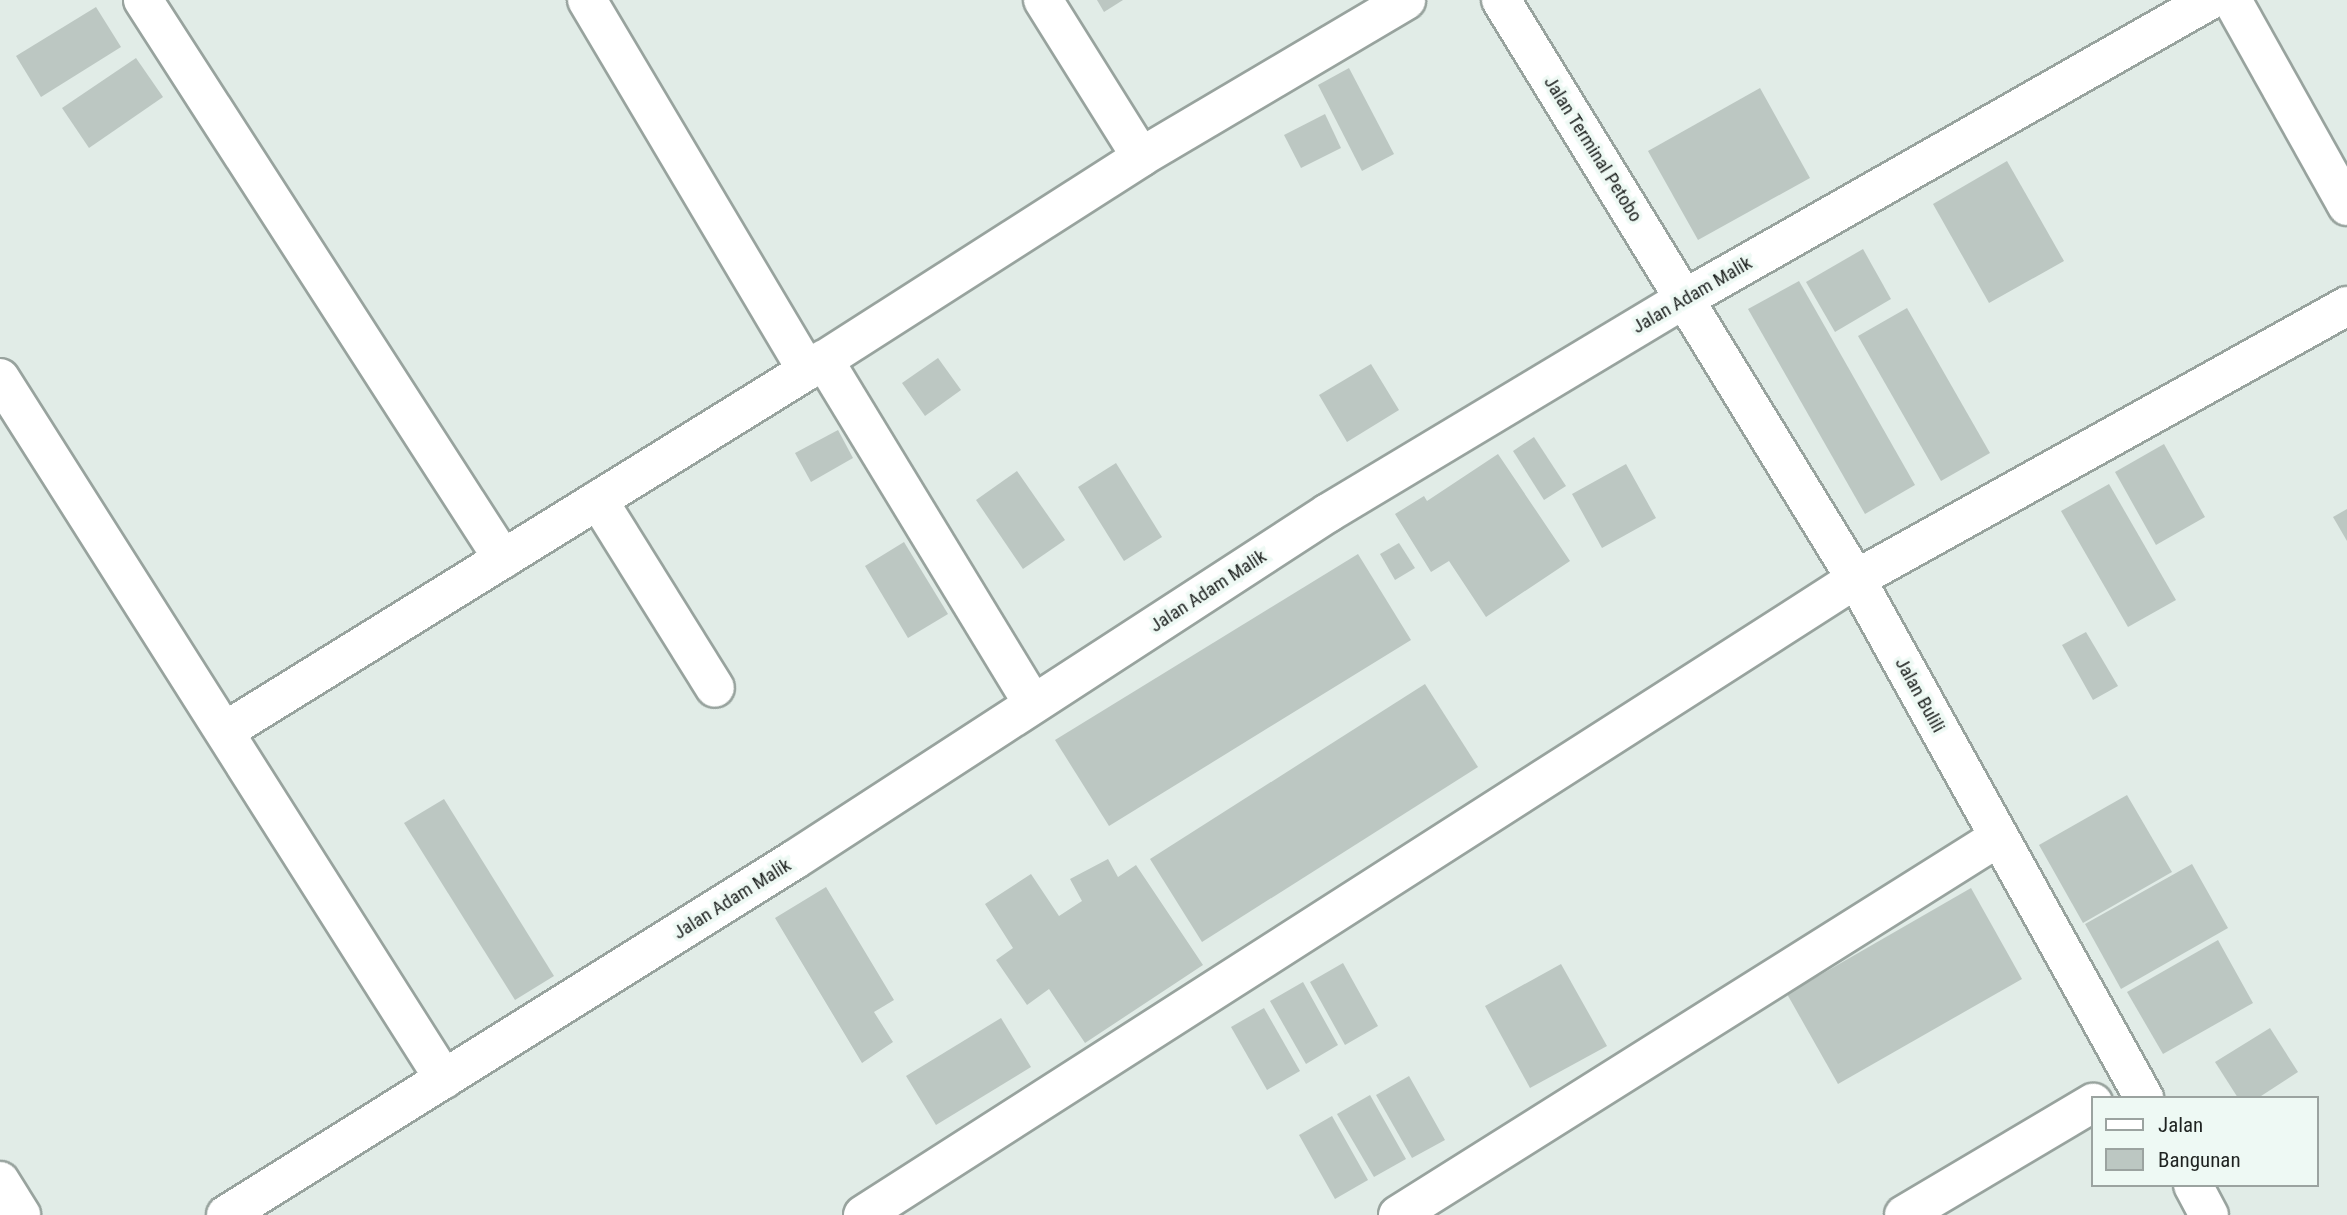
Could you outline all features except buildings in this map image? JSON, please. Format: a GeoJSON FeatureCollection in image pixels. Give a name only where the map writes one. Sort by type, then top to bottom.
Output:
{"type":"FeatureCollection","features":[{"type":"Feature","properties":{"kind":"street"},"geometry":{"type":"LineString","coordinates":[[143,0],[503,559]]}},
{"type":"Feature","properties":{"kind":"street"},"geometry":{"type":"LineString","coordinates":[[587,0],[815,365],[1033,704]]}},
{"type":"Feature","properties":{"kind":"street"},"geometry":{"type":"LineString","coordinates":[[1043,0],[1141,157]]}},
{"type":"Feature","properties":{"kind":"street"},"geometry":{"type":"LineString","coordinates":[[225,731],[815,365],[1141,157],[1406,0]]}},
{"type":"Feature","properties":{"kind":"street","name":"Jalan Terminal Petobo"},"geometry":{"type":"LineString","coordinates":[[1501,0],[1686,298]]}},
{"type":"Feature","properties":{"kind":"street","name":"Jalan Adam Malik"},"geometry":{"type":"LineString","coordinates":[[248,1210],[444,1079],[1328,513],[1686,298],[2210,0]]}},
{"type":"Feature","properties":{"kind":"street"},"geometry":{"type":"LineString","coordinates":[[2232,0],[2347,206]]}},
{"type":"Feature","properties":{"kind":"street","name":"Jalan Bulili"},"geometry":{"type":"LineString","coordinates":[[1686,298],[1856,579],[1999,836],[2127,1092]]}},
{"type":"Feature","properties":{"kind":"street"},"geometry":{"type":"LineString","coordinates":[[863,1215],[1856,579],[2347,306]]}},
{"type":"Feature","properties":{"kind":"street"},"geometry":{"type":"LineString","coordinates":[[0,378],[444,1079]]}},
{"type":"Feature","properties":{"kind":"street"},"geometry":{"type":"LineString","coordinates":[[598,500],[715,688]]}},
{"type":"Feature","properties":{"kind":"street"},"geometry":{"type":"LineString","coordinates":[[1398,1215],[1999,836]]}},
{"type":"Feature","properties":{"kind":"street"},"geometry":{"type":"LineString","coordinates":[[1904,1215],[2092,1104]]}},
{"type":"Feature","properties":{"kind":"street"},"geometry":{"type":"LineString","coordinates":[[0,1181],[21,1215]]}},
{"type":"Feature","properties":{"kind":"street"},"geometry":{"type":"LineString","coordinates":[[2194,1187],[2209,1215]]}}]}
